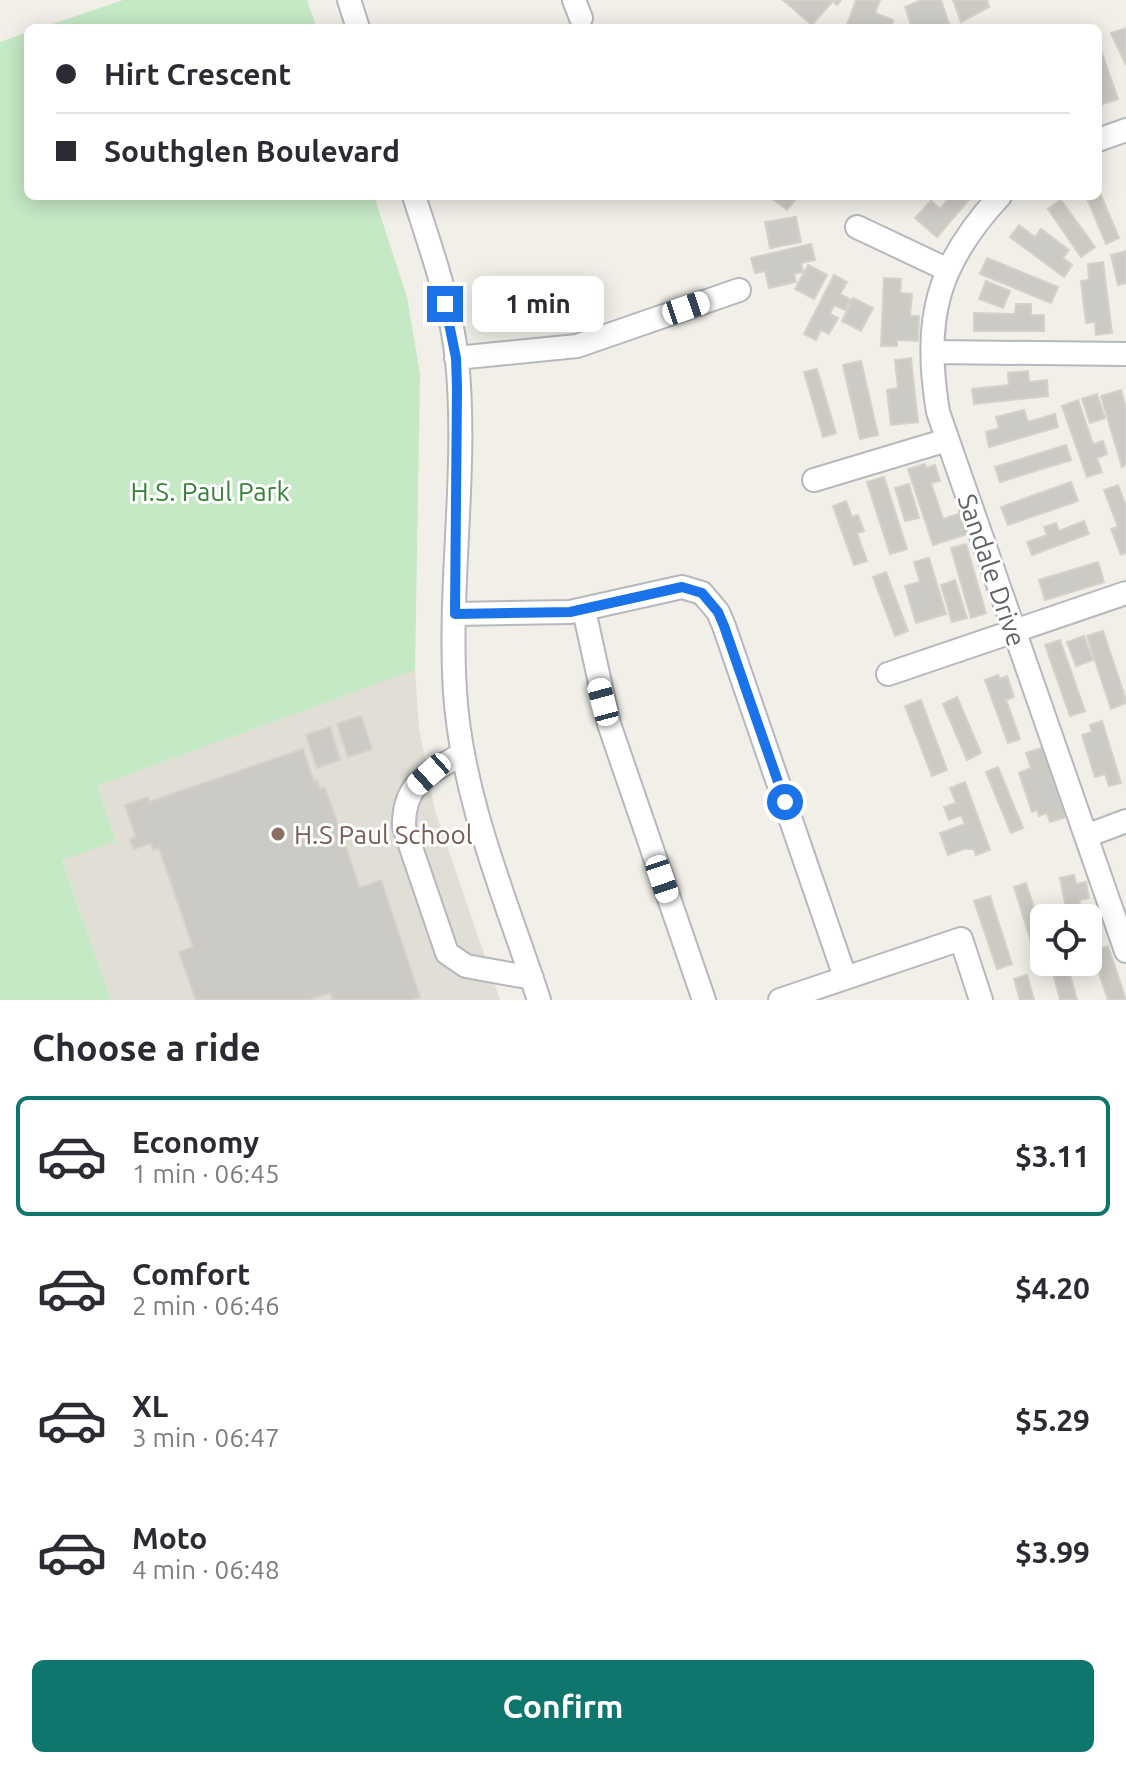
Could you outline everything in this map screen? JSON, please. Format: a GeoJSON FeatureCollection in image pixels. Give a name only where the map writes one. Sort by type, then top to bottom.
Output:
{"type":"FeatureCollection","features":[{"type":"Feature","properties":{"kind":"street"},"geometry":{"type":"LineString","coordinates":[[349,0],[357,24]]}},
{"type":"Feature","properties":{"kind":"street"},"geometry":{"type":"LineString","coordinates":[[1102,139],[1126,130]]}},
{"type":"Feature","properties":{"kind":"street"},"geometry":{"type":"LineString","coordinates":[[415,200],[440,277],[456,358],[459,444],[455,692],[462,754],[495,875],[539,1000]]}},
{"type":"Feature","properties":{"kind":"street","name":"Sandale Drive"},"geometry":{"type":"LineString","coordinates":[[997,200],[961,243],[946,269],[937,304],[933,352],[938,412],[1126,951]]}},
{"type":"Feature","properties":{"kind":"street"},"geometry":{"type":"LineString","coordinates":[[857,227],[946,269]]}},
{"type":"Feature","properties":{"kind":"street"},"geometry":{"type":"LineString","coordinates":[[456,358],[577,346],[739,290]]}},
{"type":"Feature","properties":{"kind":"street"},"geometry":{"type":"LineString","coordinates":[[933,352],[1126,354]]}},
{"type":"Feature","properties":{"kind":"street"},"geometry":{"type":"LineString","coordinates":[[814,480],[947,440]]}},
{"type":"Feature","properties":{"kind":"street"},"geometry":{"type":"LineString","coordinates":[[455,614],[517,616],[584,610],[682,587],[702,593],[724,626],[845,977]]}},
{"type":"Feature","properties":{"kind":"street"},"geometry":{"type":"LineString","coordinates":[[888,674],[1126,593]]}},
{"type":"Feature","properties":{"kind":"street"},"geometry":{"type":"LineString","coordinates":[[584,610],[596,677],[613,738],[704,1000]]}},
{"type":"Feature","properties":{"kind":"street"},"geometry":{"type":"LineString","coordinates":[[462,754],[409,791],[404,807],[404,827],[447,953],[466,966],[532,978]]}},
{"type":"Feature","properties":{"kind":"street"},"geometry":{"type":"LineString","coordinates":[[1086,836],[1126,821]]}},
{"type":"Feature","properties":{"kind":"street"},"geometry":{"type":"LineString","coordinates":[[780,1000],[961,939],[981,1000]]}},
{"type":"Feature","properties":{"kind":"shaded area","name":"H.S Paul School"},"geometry":{"type":"Polygon","coordinates":[[[415,670],[419,728],[435,811],[500,1000],[111,1000],[62,859],[116,840],[97,786],[415,670]]]}},
{"type":"Feature","properties":{"kind":"green space"},"geometry":{"type":"Polygon","coordinates":[[[123,0],[307,0],[316,24],[53,24],[123,0]]]}},
{"type":"Feature","properties":{"kind":"green space","name":"H.S. Paul Park"},"geometry":{"type":"Polygon","coordinates":[[[24,33],[24,200],[375,200],[407,297],[420,374],[415,670],[97,786],[116,841],[62,860],[111,1000],[0,1000],[0,42],[24,33]]]}},
{"type":"Feature","properties":{"kind":"building"},"geometry":{"type":"Polygon","coordinates":[[[783,0],[841,0],[837,5],[833,1],[811,24],[783,0]]]}},
{"type":"Feature","properties":{"kind":"building"},"geometry":{"type":"Polygon","coordinates":[[[856,0],[880,0],[875,13],[893,20],[892,24],[847,24],[856,0]]]}},
{"type":"Feature","properties":{"kind":"building"},"geometry":{"type":"Polygon","coordinates":[[[921,0],[941,0],[949,24],[911,24],[905,7],[921,0]]]}},
{"type":"Feature","properties":{"kind":"building"},"geometry":{"type":"Polygon","coordinates":[[[953,0],[987,0],[989,7],[961,22],[953,0]]]}},
{"type":"Feature","properties":{"kind":"building"},"geometry":{"type":"Polygon","coordinates":[[[1126,28],[1126,65],[1111,33],[1126,28]]]}},
{"type":"Feature","properties":{"kind":"building"},"geometry":{"type":"Polygon","coordinates":[[[1102,53],[1118,99],[1103,104],[1102,101],[1102,53]]]}},
{"type":"Feature","properties":{"kind":"building"},"geometry":{"type":"Polygon","coordinates":[[[1102,198],[1119,238],[1106,244],[1088,200],[1102,200],[1102,198]]]}},
{"type":"Feature","properties":{"kind":"building"},"geometry":{"type":"Polygon","coordinates":[[[774,200],[795,200],[787,210],[774,200]]]}},
{"type":"Feature","properties":{"kind":"building"},"geometry":{"type":"Polygon","coordinates":[[[948,200],[969,200],[937,237],[915,218],[931,201],[940,209],[948,200]]]}},
{"type":"Feature","properties":{"kind":"building"},"geometry":{"type":"Polygon","coordinates":[[[1061,200],[1095,247],[1081,257],[1048,209],[1061,200]]]}},
{"type":"Feature","properties":{"kind":"building"},"geometry":{"type":"Polygon","coordinates":[[[796,217],[801,242],[770,248],[765,222],[796,217]]]}},
{"type":"Feature","properties":{"kind":"building"},"geometry":{"type":"Polygon","coordinates":[[[1019,225],[1035,237],[1041,229],[1069,250],[1063,258],[1072,265],[1064,277],[1010,237],[1019,225]]]}},
{"type":"Feature","properties":{"kind":"building"},"geometry":{"type":"Polygon","coordinates":[[[811,244],[815,260],[801,263],[803,272],[794,274],[796,282],[769,288],[765,271],[755,273],[751,258],[811,244]]]}},
{"type":"Feature","properties":{"kind":"building"},"geometry":{"type":"Polygon","coordinates":[[[1126,251],[1126,283],[1118,285],[1111,255],[1126,251]]]}},
{"type":"Feature","properties":{"kind":"building"},"geometry":{"type":"Polygon","coordinates":[[[987,258],[1058,287],[1051,303],[980,274],[987,258]]]}},
{"type":"Feature","properties":{"kind":"building"},"geometry":{"type":"Polygon","coordinates":[[[1103,262],[1112,333],[1096,335],[1095,322],[1086,323],[1081,281],[1089,280],[1088,264],[1103,262]]]}},
{"type":"Feature","properties":{"kind":"building"},"geometry":{"type":"Polygon","coordinates":[[[808,265],[827,275],[814,299],[795,289],[808,265]]]}},
{"type":"Feature","properties":{"kind":"building"},"geometry":{"type":"Polygon","coordinates":[[[834,275],[847,282],[840,294],[851,300],[845,310],[834,305],[830,314],[838,318],[829,334],[821,330],[816,340],[804,334],[834,275]]]}},
{"type":"Feature","properties":{"kind":"building"},"geometry":{"type":"Polygon","coordinates":[[[884,278],[901,279],[900,293],[912,294],[910,316],[919,316],[918,341],[897,340],[897,346],[881,346],[884,278]]]}},
{"type":"Feature","properties":{"kind":"building"},"geometry":{"type":"Polygon","coordinates":[[[986,281],[1010,291],[1003,308],[979,299],[986,281]]]}},
{"type":"Feature","properties":{"kind":"building"},"geometry":{"type":"Polygon","coordinates":[[[853,298],[873,308],[861,331],[842,321],[853,298]]]}},
{"type":"Feature","properties":{"kind":"building"},"geometry":{"type":"Polygon","coordinates":[[[1016,304],[1031,304],[1031,315],[1044,315],[1044,331],[974,331],[974,313],[1015,314],[1016,304]]]}},
{"type":"Feature","properties":{"kind":"building"},"geometry":{"type":"Polygon","coordinates":[[[911,358],[918,422],[891,425],[887,390],[898,388],[895,360],[911,358]]]}},
{"type":"Feature","properties":{"kind":"building"},"geometry":{"type":"Polygon","coordinates":[[[861,361],[878,435],[860,439],[843,365],[861,361]]]}},
{"type":"Feature","properties":{"kind":"building"},"geometry":{"type":"Polygon","coordinates":[[[817,369],[836,433],[823,437],[804,372],[817,369]]]}},
{"type":"Feature","properties":{"kind":"building"},"geometry":{"type":"Polygon","coordinates":[[[1028,371],[1029,382],[1047,380],[1048,396],[974,404],[972,389],[1009,385],[1008,373],[1028,371]]]}},
{"type":"Feature","properties":{"kind":"building"},"geometry":{"type":"Polygon","coordinates":[[[1121,390],[1126,408],[1126,465],[1122,467],[1101,396],[1121,390]]]}},
{"type":"Feature","properties":{"kind":"building"},"geometry":{"type":"Polygon","coordinates":[[[1097,394],[1105,418],[1090,423],[1082,399],[1097,394]]]}},
{"type":"Feature","properties":{"kind":"building"},"geometry":{"type":"Polygon","coordinates":[[[1078,400],[1093,444],[1103,441],[1107,454],[1097,458],[1102,472],[1087,477],[1062,406],[1078,400]]]}},
{"type":"Feature","properties":{"kind":"building"},"geometry":{"type":"Polygon","coordinates":[[[1024,410],[1028,422],[1055,414],[1058,427],[989,447],[986,432],[999,428],[996,417],[1024,410]]]}},
{"type":"Feature","properties":{"kind":"building"},"geometry":{"type":"Polygon","coordinates":[[[1066,445],[1071,460],[1000,482],[995,467],[1066,445]]]}},
{"type":"Feature","properties":{"kind":"building"},"geometry":{"type":"Polygon","coordinates":[[[925,464],[926,468],[935,465],[940,481],[931,483],[943,519],[961,513],[967,534],[933,545],[908,469],[925,464]]]}},
{"type":"Feature","properties":{"kind":"building"},"geometry":{"type":"Polygon","coordinates":[[[884,477],[907,549],[890,554],[867,482],[884,477]]]}},
{"type":"Feature","properties":{"kind":"building"},"geometry":{"type":"Polygon","coordinates":[[[1071,482],[1078,501],[1008,525],[1001,507],[1071,482]]]}},
{"type":"Feature","properties":{"kind":"building"},"geometry":{"type":"Polygon","coordinates":[[[909,484],[919,518],[905,521],[895,488],[909,484]]]}},
{"type":"Feature","properties":{"kind":"building"},"geometry":{"type":"Polygon","coordinates":[[[1118,485],[1126,506],[1126,553],[1121,555],[1111,529],[1118,527],[1104,490],[1118,485]]]}},
{"type":"Feature","properties":{"kind":"building"},"geometry":{"type":"Polygon","coordinates":[[[846,501],[852,517],[858,515],[864,531],[857,533],[867,561],[854,565],[833,506],[846,501]]]}},
{"type":"Feature","properties":{"kind":"building"},"geometry":{"type":"Polygon","coordinates":[[[1084,521],[1089,534],[1032,555],[1027,542],[1047,535],[1044,527],[1056,523],[1059,531],[1084,521]]]}},
{"type":"Feature","properties":{"kind":"building"},"geometry":{"type":"Polygon","coordinates":[[[966,544],[986,613],[971,618],[951,548],[966,544]]]}},
{"type":"Feature","properties":{"kind":"building"},"geometry":{"type":"Polygon","coordinates":[[[929,558],[946,614],[916,623],[905,586],[920,582],[914,562],[929,558]]]}},
{"type":"Feature","properties":{"kind":"building"},"geometry":{"type":"Polygon","coordinates":[[[1098,562],[1104,582],[1045,600],[1039,580],[1098,562]]]}},
{"type":"Feature","properties":{"kind":"building"},"geometry":{"type":"Polygon","coordinates":[[[886,572],[908,631],[895,636],[873,577],[886,572]]]}},
{"type":"Feature","properties":{"kind":"building"},"geometry":{"type":"Polygon","coordinates":[[[955,580],[967,618],[952,622],[941,585],[955,580]]]}},
{"type":"Feature","properties":{"kind":"building"},"geometry":{"type":"Polygon","coordinates":[[[1103,631],[1126,700],[1126,703],[1111,709],[1087,636],[1103,631]]]}},
{"type":"Feature","properties":{"kind":"building"},"geometry":{"type":"Polygon","coordinates":[[[1084,636],[1093,660],[1076,666],[1067,642],[1084,636]]]}},
{"type":"Feature","properties":{"kind":"building"},"geometry":{"type":"Polygon","coordinates":[[[1060,640],[1085,711],[1070,716],[1045,645],[1060,640]]]}},
{"type":"Feature","properties":{"kind":"building"},"geometry":{"type":"Polygon","coordinates":[[[998,675],[1000,679],[1007,676],[1014,697],[1006,700],[1020,739],[1008,743],[985,680],[998,675]]]}},
{"type":"Feature","properties":{"kind":"building"},"geometry":{"type":"Polygon","coordinates":[[[957,697],[981,753],[967,760],[943,704],[957,697]]]}},
{"type":"Feature","properties":{"kind":"building"},"geometry":{"type":"Polygon","coordinates":[[[921,700],[947,770],[932,776],[905,706],[921,700]]]}},
{"type":"Feature","properties":{"kind":"building"},"geometry":{"type":"Polygon","coordinates":[[[361,716],[372,749],[348,757],[337,724],[361,716]]]}},
{"type":"Feature","properties":{"kind":"building"},"geometry":{"type":"Polygon","coordinates":[[[1102,721],[1121,783],[1109,786],[1105,774],[1095,777],[1082,735],[1092,732],[1090,725],[1102,721]]]}},
{"type":"Feature","properties":{"kind":"building"},"geometry":{"type":"Polygon","coordinates":[[[330,727],[340,760],[317,768],[306,735],[330,727]]]}},
{"type":"Feature","properties":{"kind":"building"},"geometry":{"type":"Polygon","coordinates":[[[1042,748],[1066,817],[1050,822],[1047,813],[1039,816],[1037,810],[1032,812],[1019,773],[1031,768],[1026,753],[1042,748]]]}},
{"type":"Feature","properties":{"kind":"building"},"geometry":{"type":"Polygon","coordinates":[[[303,749],[314,782],[317,781],[320,789],[325,788],[360,888],[381,880],[420,997],[410,1000],[333,1000],[330,993],[308,1000],[196,1000],[179,952],[193,947],[159,848],[153,850],[151,843],[134,849],[130,840],[136,837],[125,805],[148,797],[149,802],[303,749]]]}},
{"type":"Feature","properties":{"kind":"building"},"geometry":{"type":"Polygon","coordinates":[[[998,767],[1023,828],[1011,833],[986,772],[998,767]]]}},
{"type":"Feature","properties":{"kind":"building"},"geometry":{"type":"Polygon","coordinates":[[[965,782],[990,850],[976,855],[974,849],[964,849],[948,855],[940,833],[965,824],[961,815],[949,820],[944,807],[956,803],[950,788],[965,782]]]}},
{"type":"Feature","properties":{"kind":"building"},"geometry":{"type":"Polygon","coordinates":[[[1074,875],[1076,884],[1086,882],[1089,898],[1079,900],[1080,904],[1065,904],[1060,878],[1074,875]]]}},
{"type":"Feature","properties":{"kind":"building"},"geometry":{"type":"Polygon","coordinates":[[[1026,883],[1033,904],[1030,904],[1030,938],[1014,887],[1026,883]]]}},
{"type":"Feature","properties":{"kind":"building"},"geometry":{"type":"Polygon","coordinates":[[[990,896],[1012,964],[997,969],[974,901],[990,896]]]}},
{"type":"Feature","properties":{"kind":"building"},"geometry":{"type":"Polygon","coordinates":[[[1108,946],[1126,1000],[1108,1000],[1100,976],[1102,948],[1108,946]]]}},
{"type":"Feature","properties":{"kind":"building"},"geometry":{"type":"Polygon","coordinates":[[[1027,975],[1034,1000],[1020,1000],[1014,979],[1027,975]]]}},
{"type":"Feature","properties":{"kind":"building"},"geometry":{"type":"Polygon","coordinates":[[[1054,976],[1070,976],[1077,1000],[1060,1000],[1054,976]]]}},
{"type":"Feature","properties":{"kind":"place","name":"H.S Paul School"},"geometry":{"type":"Point","coordinates":[278,834]}},
{"type":"Feature","properties":{"kind":"route"},"geometry":{"type":"LineString","coordinates":[[445,304],[456,358],[459,444],[455,614],[517,616],[570,612],[682,587],[702,593],[718,612],[724,626],[785,802]]}}]}
